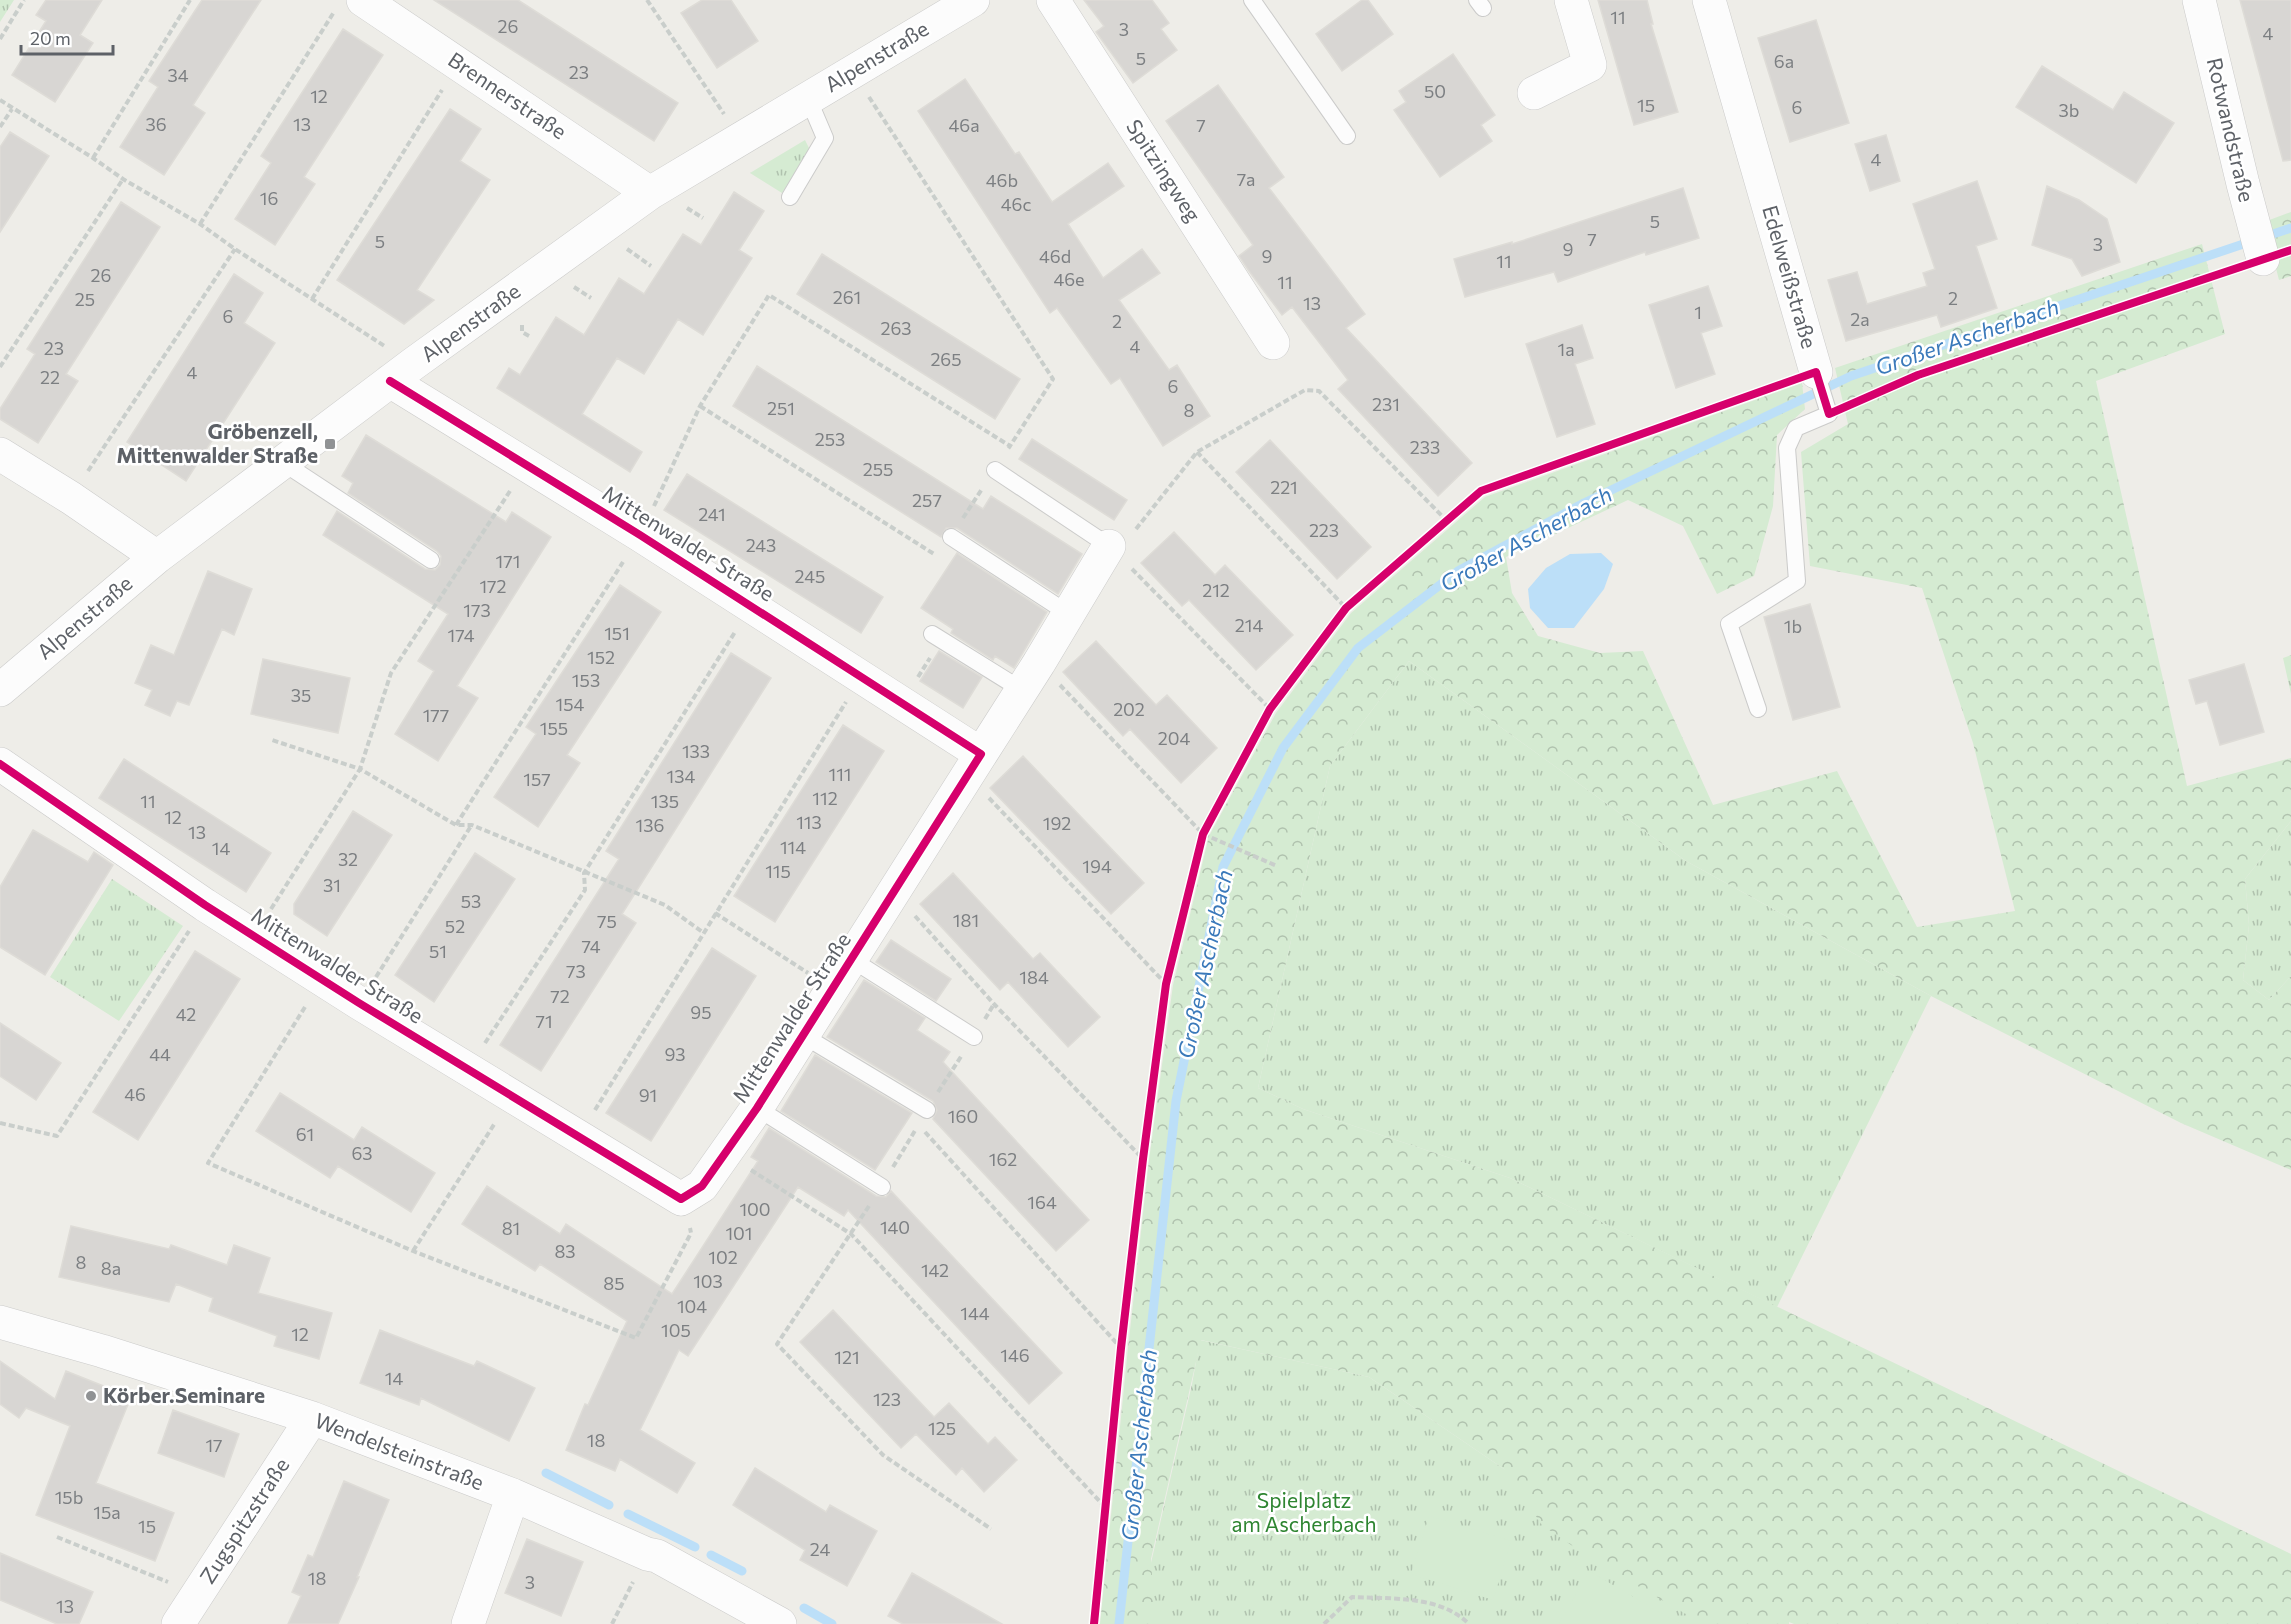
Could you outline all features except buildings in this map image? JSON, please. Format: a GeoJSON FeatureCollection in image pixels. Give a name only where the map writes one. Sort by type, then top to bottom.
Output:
{"type":"FeatureCollection","features":[{"type":"Feature","properties":{"kind":"street","name":"Spitzingweg"},"geometry":{"type":"LineString","coordinates":[[1053,0],[1273,343]]}},
{"type":"Feature","properties":{"kind":"street"},"geometry":{"type":"LineString","coordinates":[[1534,93],[1590,66],[1571,0]]}},
{"type":"Feature","properties":{"kind":"street","name":"Edelweißstraße"},"geometry":{"type":"LineString","coordinates":[[1709,0],[1816,372]]}},
{"type":"Feature","properties":{"kind":"street","name":"Rotwandstraße"},"geometry":{"type":"LineString","coordinates":[[2199,0],[2259,244]]}},
{"type":"Feature","properties":{"kind":"street","name":"Alpenstraße"},"geometry":{"type":"LineString","coordinates":[[0,690],[158,557],[282,462],[650,193],[853,71],[959,3]]}},
{"type":"Feature","properties":{"kind":"street","name":"Brennerstraße"},"geometry":{"type":"LineString","coordinates":[[349,5],[459,64],[650,193]]}},
{"type":"Feature","properties":{"kind":"street","name":"Mittenwalder Straße"},"geometry":{"type":"LineString","coordinates":[[402,373],[527,465],[902,703],[975,765]]}},
{"type":"Feature","properties":{"kind":"street"},"geometry":{"type":"LineString","coordinates":[[0,454],[71,498],[158,557]]}},
{"type":"Feature","properties":{"kind":"street","name":"Mittenwalder Straße"},"geometry":{"type":"LineString","coordinates":[[0,764],[205,905],[322,980],[681,1198],[702,1186],[757,1108],[1039,663],[1109,546]]}},
{"type":"Feature","properties":{"kind":"street","name":"Wendelsteinstraße"},"geometry":{"type":"LineString","coordinates":[[0,1322],[102,1351],[312,1418],[513,1495],[647,1554],[657,1556],[780,1624]]}},
{"type":"Feature","properties":{"kind":"street","name":"Zugspitzstraße"},"geometry":{"type":"LineString","coordinates":[[178,1624],[312,1418]]}},
{"type":"Feature","properties":{"kind":"street"},"geometry":{"type":"LineString","coordinates":[[468,1624],[513,1495]]}},
{"type":"Feature","properties":{"kind":"lane"},"geometry":{"type":"LineString","coordinates":[[1252,0],[1347,136]]}},
{"type":"Feature","properties":{"kind":"lane"},"geometry":{"type":"LineString","coordinates":[[790,197],[825,138],[808,98]]}},
{"type":"Feature","properties":{"kind":"lane","name":"Edelweißstraße"},"geometry":{"type":"LineString","coordinates":[[1758,709],[1729,624],[1797,581],[1787,448],[1796,428],[1829,414],[1816,372]]}},
{"type":"Feature","properties":{"kind":"lane"},"geometry":{"type":"LineString","coordinates":[[282,462],[431,560]]}},
{"type":"Feature","properties":{"kind":"lane"},"geometry":{"type":"LineString","coordinates":[[995,470],[1109,546]]}},
{"type":"Feature","properties":{"kind":"lane"},"geometry":{"type":"LineString","coordinates":[[951,537],[1069,614]]}},
{"type":"Feature","properties":{"kind":"lane"},"geometry":{"type":"LineString","coordinates":[[936,636],[1022,690]]}},
{"type":"Feature","properties":{"kind":"lane"},"geometry":{"type":"LineString","coordinates":[[851,958],[974,1037]]}},
{"type":"Feature","properties":{"kind":"lane"},"geometry":{"type":"LineString","coordinates":[[804,1036],[927,1110]]}},
{"type":"Feature","properties":{"kind":"lane"},"geometry":{"type":"LineString","coordinates":[[757,1108],[882,1187]]}},
{"type":"Feature","properties":{"kind":"path"},"geometry":{"type":"LineString","coordinates":[[0,39],[24,0]]}},
{"type":"Feature","properties":{"kind":"path"},"geometry":{"type":"LineString","coordinates":[[93,158],[190,0]]}},
{"type":"Feature","properties":{"kind":"path"},"geometry":{"type":"LineString","coordinates":[[647,0],[740,139]]}},
{"type":"Feature","properties":{"kind":"path"},"geometry":{"type":"LineString","coordinates":[[200,224],[349,5]]}},
{"type":"Feature","properties":{"kind":"path"},"geometry":{"type":"LineString","coordinates":[[312,299],[459,64]]}},
{"type":"Feature","properties":{"kind":"path"},"geometry":{"type":"LineString","coordinates":[[700,406],[939,558],[1053,379],[853,71]]}},
{"type":"Feature","properties":{"kind":"path"},"geometry":{"type":"LineString","coordinates":[[0,100],[123,179],[200,224],[312,299],[402,373]]}},
{"type":"Feature","properties":{"kind":"path"},"geometry":{"type":"LineString","coordinates":[[0,128],[12,109]]}},
{"type":"Feature","properties":{"kind":"path"},"geometry":{"type":"LineString","coordinates":[[0,367],[123,179]]}},
{"type":"Feature","properties":{"kind":"path"},"geometry":{"type":"LineString","coordinates":[[687,208],[703,218]]}},
{"type":"Feature","properties":{"kind":"path"},"geometry":{"type":"LineString","coordinates":[[627,248],[651,266]]}},
{"type":"Feature","properties":{"kind":"path"},"geometry":{"type":"LineString","coordinates":[[71,498],[235,249]]}},
{"type":"Feature","properties":{"kind":"path"},"geometry":{"type":"LineString","coordinates":[[572,285],[591,298]]}},
{"type":"Feature","properties":{"kind":"path"},"geometry":{"type":"LineString","coordinates":[[456,825],[640,535],[700,406],[768,295],[1010,446]]}},
{"type":"Feature","properties":{"kind":"path"},"geometry":{"type":"LineString","coordinates":[[522,318],[522,332],[531,337]]}},
{"type":"Feature","properties":{"kind":"path"},"geometry":{"type":"LineString","coordinates":[[1270,709],[1109,546],[1132,534],[1197,452],[1305,390],[1319,391],[1447,521]]}},
{"type":"Feature","properties":{"kind":"path"},"geometry":{"type":"LineString","coordinates":[[1197,452],[1346,608]]}},
{"type":"Feature","properties":{"kind":"path"},"geometry":{"type":"LineString","coordinates":[[255,935],[360,769],[391,673],[527,465]]}},
{"type":"Feature","properties":{"kind":"path"},"geometry":{"type":"LineString","coordinates":[[1439,528],[1456,514]]}},
{"type":"Feature","properties":{"kind":"path"},"geometry":{"type":"LineString","coordinates":[[1339,618],[1354,601]]}},
{"type":"Feature","properties":{"kind":"path"},"geometry":{"type":"LineString","coordinates":[[468,1068],[585,890],[584,873],[751,606]]}},
{"type":"Feature","properties":{"kind":"path"},"geometry":{"type":"LineString","coordinates":[[902,703],[936,636]]}},
{"type":"Feature","properties":{"kind":"path"},"geometry":{"type":"LineString","coordinates":[[1039,663],[1203,834],[1277,866]]}},
{"type":"Feature","properties":{"kind":"path"},"geometry":{"type":"LineString","coordinates":[[579,1136],[861,677]]}},
{"type":"Feature","properties":{"kind":"path"},"geometry":{"type":"LineString","coordinates":[[1264,719],[1277,700]]}},
{"type":"Feature","properties":{"kind":"path"},"geometry":{"type":"LineString","coordinates":[[272,740],[360,769],[456,825],[472,825],[665,905],[704,933]]}},
{"type":"Feature","properties":{"kind":"path"},"geometry":{"type":"LineString","coordinates":[[975,765],[1166,984]]}},
{"type":"Feature","properties":{"kind":"path"},"geometry":{"type":"LineString","coordinates":[[1200,846],[1207,823]]}},
{"type":"Feature","properties":{"kind":"path"},"geometry":{"type":"LineString","coordinates":[[359,1003],[472,825]]}},
{"type":"Feature","properties":{"kind":"path"},"geometry":{"type":"LineString","coordinates":[[894,893],[994,1004],[1143,1160]]}},
{"type":"Feature","properties":{"kind":"path"},"geometry":{"type":"LineString","coordinates":[[0,1123],[57,1136],[205,905]]}},
{"type":"Feature","properties":{"kind":"path"},"geometry":{"type":"LineString","coordinates":[[715,914],[833,989]]}},
{"type":"Feature","properties":{"kind":"path"},"geometry":{"type":"LineString","coordinates":[[1165,996],[1169,973]]}},
{"type":"Feature","properties":{"kind":"path"},"geometry":{"type":"LineString","coordinates":[[322,980],[208,1163],[413,1251],[636,1338],[691,1233],[681,1198]]}},
{"type":"Feature","properties":{"kind":"path"},"geometry":{"type":"LineString","coordinates":[[927,1110],[994,1004]]}},
{"type":"Feature","properties":{"kind":"path"},"geometry":{"type":"LineString","coordinates":[[413,1251],[513,1095]]}},
{"type":"Feature","properties":{"kind":"path"},"geometry":{"type":"LineString","coordinates":[[991,1528],[883,1455],[777,1344],[882,1187],[918,1125],[1121,1348]]}},
{"type":"Feature","properties":{"kind":"path"},"geometry":{"type":"LineString","coordinates":[[1141,1171],[1144,1148]]}},
{"type":"Feature","properties":{"kind":"path"},"geometry":{"type":"LineString","coordinates":[[725,1153],[851,1234],[1104,1506]]}},
{"type":"Feature","properties":{"kind":"path"},"geometry":{"type":"LineString","coordinates":[[1120,1359],[1122,1336]]}},
{"type":"Feature","properties":{"kind":"path"},"geometry":{"type":"LineString","coordinates":[[1103,1518],[1105,1494]]}},
{"type":"Feature","properties":{"kind":"path"},"geometry":{"type":"LineString","coordinates":[[57,1537],[198,1594]]}},
{"type":"Feature","properties":{"kind":"path"},"geometry":{"type":"LineString","coordinates":[[612,1624],[647,1554]]}},
{"type":"Feature","properties":{"kind":"path"},"geometry":{"type":"LineString","coordinates":[[1324,1624],[1352,1597],[1421,1600],[1459,1614],[1469,1624]]}},
{"type":"Feature","properties":{"kind":"green space"},"geometry":{"type":"Polygon","coordinates":[[[0,0],[14,0],[0,22],[0,0]]]}},
{"type":"Feature","properties":{"kind":"green space"},"geometry":{"type":"Polygon","coordinates":[[[805,140],[810,150],[782,193],[750,173],[805,140]]]}},
{"type":"Feature","properties":{"kind":"green space"},"geometry":{"type":"Polygon","coordinates":[[[2291,212],[2291,276],[2279,280],[2264,222],[2291,212]]]}},
{"type":"Feature","properties":{"kind":"green space"},"geometry":{"type":"Polygon","coordinates":[[[2202,244],[2225,334],[2096,381],[2187,786],[2291,758],[2291,821],[2245,879],[2249,925],[2243,980],[2269,1000],[2291,976],[2291,1170],[2181,1123],[1931,996],[1686,861],[1409,661],[1330,766],[1258,1088],[1303,1109],[1510,1178],[2291,1554],[2291,1624],[1794,1624],[1789,1622],[1789,1624],[1703,1624],[1593,1560],[1542,1525],[1504,1469],[1369,1377],[1201,1340],[1151,1559],[1155,1624],[1100,1624],[1149,1160],[1173,985],[1209,836],[1276,713],[1351,613],[1485,497],[1802,383],[1805,409],[1777,435],[1773,506],[1754,576],[1717,594],[1683,526],[1628,500],[1506,557],[1512,593],[1538,636],[1600,653],[1643,651],[1713,805],[1837,771],[1917,927],[2015,911],[1973,743],[1922,588],[1810,566],[1801,452],[1848,424],[1835,368],[2202,244]]]}},
{"type":"Feature","properties":{"kind":"green space"},"geometry":{"type":"Polygon","coordinates":[[[2291,655],[2291,694],[2283,658],[2291,655]]]}},
{"type":"Feature","properties":{"kind":"green space"},"geometry":{"type":"Polygon","coordinates":[[[1409,661],[1686,861],[1931,996],[1777,1307],[1510,1178],[1303,1109],[1258,1088],[1330,766],[1409,661]]]}},
{"type":"Feature","properties":{"kind":"green space"},"geometry":{"type":"Polygon","coordinates":[[[2291,821],[2291,976],[2269,1000],[2243,980],[2249,925],[2245,879],[2291,821]]]}},
{"type":"Feature","properties":{"kind":"green space"},"geometry":{"type":"Polygon","coordinates":[[[112,879],[183,926],[119,1021],[50,977],[112,879]]]}},
{"type":"Feature","properties":{"kind":"green space","name":"Spielplatz am Ascherbach"},"geometry":{"type":"Polygon","coordinates":[[[1200,1340],[1369,1377],[1504,1469],[1751,1624],[1137,1624],[1200,1340]]]}},
{"type":"Feature","properties":{"kind":"green space"},"geometry":{"type":"Polygon","coordinates":[[[1429,1516],[1511,1541],[1493,1600],[1411,1574],[1429,1516]]]}},
{"type":"Feature","properties":{"kind":"green space"},"geometry":{"type":"Polygon","coordinates":[[[1589,1571],[1680,1624],[1559,1624],[1589,1571]]]}},
{"type":"Feature","properties":{"kind":"water"},"geometry":{"type":"Polygon","coordinates":[[[1601,553],[1613,564],[1604,589],[1574,628],[1548,628],[1530,608],[1528,589],[1546,568],[1570,554],[1601,553]]]}},
{"type":"Feature","properties":{"kind":"waterway","name":"Großer Ascherbach"},"geometry":{"type":"LineString","coordinates":[[1119,1624],[1176,1101],[1223,867],[1283,748],[1358,648],[1458,571],[1584,503],[1851,376],[2291,228]]}},
{"type":"Feature","properties":{"kind":"waterway"},"geometry":{"type":"LineString","coordinates":[[546,1473],[609,1505]]}},
{"type":"Feature","properties":{"kind":"waterway"},"geometry":{"type":"LineString","coordinates":[[628,1514],[695,1547]]}},
{"type":"Feature","properties":{"kind":"waterway"},"geometry":{"type":"LineString","coordinates":[[711,1555],[742,1571]]}},
{"type":"Feature","properties":{"kind":"waterway"},"geometry":{"type":"LineString","coordinates":[[804,1608],[832,1624]]}},
{"type":"Feature","properties":{"kind":"cycle path"},"geometry":{"type":"LineString","coordinates":[[1094,1624],[1121,1348],[1166,984],[1203,834],[1270,709],[1346,608],[1481,491],[1816,372],[1829,414],[1918,375],[2291,250]]}},
{"type":"Feature","properties":{"kind":"cycle path"},"geometry":{"type":"LineString","coordinates":[[0,764],[205,905],[359,1003],[681,1199],[702,1186],[757,1108],[981,754],[640,535],[390,381]]}},
{"type":"Feature","properties":{"kind":"place","name":"Gröbenzell, Mittenwalder Straße"},"geometry":{"type":"Point","coordinates":[330,444]}},
{"type":"Feature","properties":{"kind":"place","name":"Körber.Seminare"},"geometry":{"type":"Point","coordinates":[91,1396]}}]}
